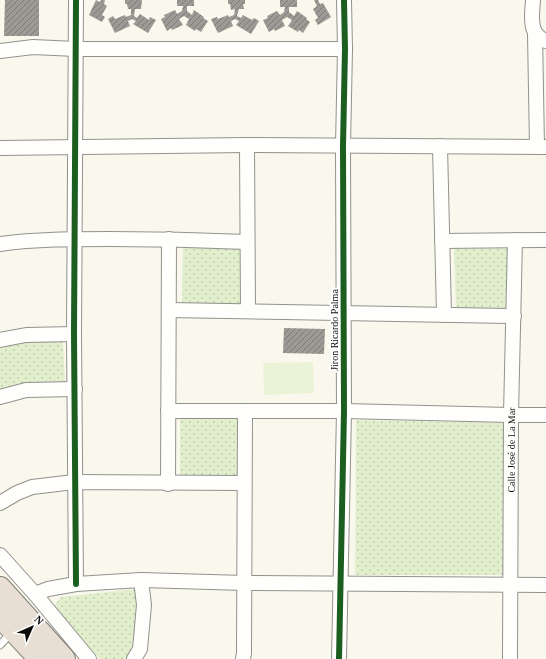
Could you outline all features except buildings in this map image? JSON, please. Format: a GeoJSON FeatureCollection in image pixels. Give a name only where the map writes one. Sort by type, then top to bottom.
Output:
{"type":"FeatureCollection","features":[{"type":"Feature","properties":{"kind":"highway"},"geometry":{"type":"LineString","coordinates":[[0,588],[64,659]]}},
{"type":"Feature","properties":{"kind":"highway"},"geometry":{"type":"LineString","coordinates":[[5,630],[40,659]]}},
{"type":"Feature","properties":{"kind":"street"},"geometry":{"type":"LineString","coordinates":[[76,0],[74,334],[76,584]]}},
{"type":"Feature","properties":{"kind":"street","name":"Jiron Ricardo Palma"},"geometry":{"type":"LineString","coordinates":[[339,659],[344,411],[344,0]]}},
{"type":"Feature","properties":{"kind":"street"},"geometry":{"type":"LineString","coordinates":[[0,148],[247,145],[542,147],[540,37],[532,21],[533,0]]}},
{"type":"Feature","properties":{"kind":"street"},"geometry":{"type":"LineString","coordinates":[[0,51],[33,47],[345,49]]}},
{"type":"Feature","properties":{"kind":"street"},"geometry":{"type":"LineString","coordinates":[[247,145],[248,311]]}},
{"type":"Feature","properties":{"kind":"street"},"geometry":{"type":"LineString","coordinates":[[440,146],[444,315]]}},
{"type":"Feature","properties":{"kind":"street"},"geometry":{"type":"LineString","coordinates":[[0,244],[26,241],[75,239],[169,239],[247,242]]}},
{"type":"Feature","properties":{"kind":"street"},"geometry":{"type":"LineString","coordinates":[[168,484],[169,239]]}},
{"type":"Feature","properties":{"kind":"street","name":"Calle José de La Mar"},"geometry":{"type":"LineString","coordinates":[[510,659],[515,240]]}},
{"type":"Feature","properties":{"kind":"street"},"geometry":{"type":"LineString","coordinates":[[442,241],[546,240]]}},
{"type":"Feature","properties":{"kind":"street"},"geometry":{"type":"LineString","coordinates":[[169,310],[514,316]]}},
{"type":"Feature","properties":{"kind":"street"},"geometry":{"type":"LineString","coordinates":[[0,340],[26,335],[74,334]]}},
{"type":"Feature","properties":{"kind":"street"},"geometry":{"type":"LineString","coordinates":[[0,397],[26,390],[75,390]]}},
{"type":"Feature","properties":{"kind":"street"},"geometry":{"type":"LineString","coordinates":[[168,411],[344,411],[546,415]]}},
{"type":"Feature","properties":{"kind":"street"},"geometry":{"type":"LineString","coordinates":[[243,659],[245,583],[244,411]]}},
{"type":"Feature","properties":{"kind":"street"},"geometry":{"type":"LineString","coordinates":[[0,503],[17,493],[32,487],[74,482],[168,484],[244,483]]}},
{"type":"Feature","properties":{"kind":"street"},"geometry":{"type":"LineString","coordinates":[[0,555],[35,594],[89,659]]}},
{"type":"Feature","properties":{"kind":"street"},"geometry":{"type":"LineString","coordinates":[[35,594],[48,589],[76,584],[141,580],[245,583],[546,585]]}},
{"type":"Feature","properties":{"kind":"street"},"geometry":{"type":"LineString","coordinates":[[134,659],[140,649],[144,605],[141,580]]}},
{"type":"Feature","properties":{"kind":"green space"},"geometry":{"type":"Polygon","coordinates":[[[183,246],[246,249],[246,306],[182,304],[183,246]]]}},
{"type":"Feature","properties":{"kind":"green space"},"geometry":{"type":"Polygon","coordinates":[[[515,248],[514,310],[456,310],[454,249],[515,248]]]}},
{"type":"Feature","properties":{"kind":"green space"},"geometry":{"type":"Polygon","coordinates":[[[63,340],[65,382],[46,383],[0,391],[0,347],[31,342],[63,340]]]}},
{"type":"Feature","properties":{"kind":"green space"},"geometry":{"type":"Polygon","coordinates":[[[313,362],[314,393],[264,395],[263,363],[313,362]]]}},
{"type":"Feature","properties":{"kind":"green space"},"geometry":{"type":"Polygon","coordinates":[[[180,417],[244,418],[244,479],[180,477],[180,417]]]}},
{"type":"Feature","properties":{"kind":"green space"},"geometry":{"type":"Polygon","coordinates":[[[356,420],[510,423],[507,575],[355,575],[356,420]]]}},
{"type":"Feature","properties":{"kind":"green space"},"geometry":{"type":"Polygon","coordinates":[[[136,589],[138,607],[136,642],[128,659],[100,659],[53,607],[61,597],[136,589]]]}},
{"type":"Feature","properties":{"kind":"cycle path"},"geometry":{"type":"LineString","coordinates":[[76,0],[74,334],[76,584]]}},
{"type":"Feature","properties":{"kind":"cycle path"},"geometry":{"type":"LineString","coordinates":[[339,659],[344,411],[344,0]]}}]}
